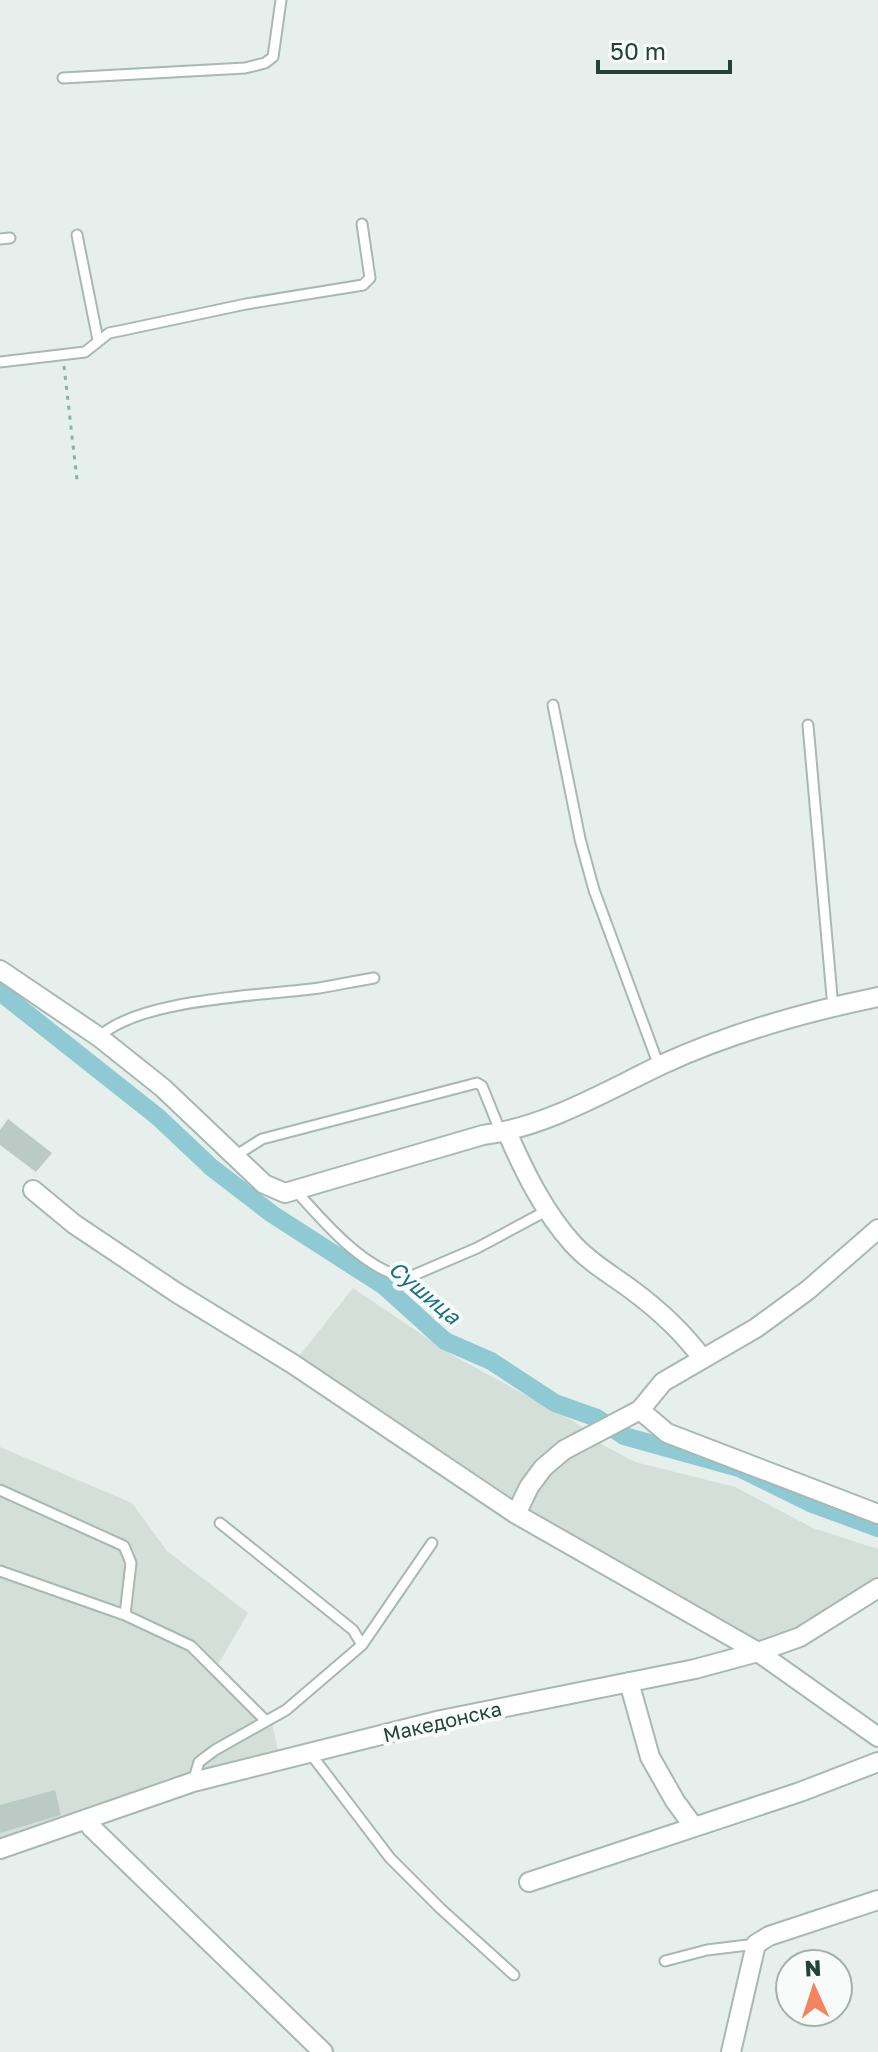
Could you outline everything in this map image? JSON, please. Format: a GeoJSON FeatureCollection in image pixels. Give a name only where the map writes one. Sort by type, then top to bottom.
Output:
{"type":"FeatureCollection","features":[{"type":"Feature","properties":{"kind":"street"},"geometry":{"type":"LineString","coordinates":[[0,970],[99,1037],[163,1088],[270,1189],[285,1193],[483,1135],[504,1132],[593,1097],[719,1040],[878,997]]}},
{"type":"Feature","properties":{"kind":"street"},"geometry":{"type":"LineString","coordinates":[[504,1132],[530,1181],[573,1244],[677,1327],[702,1358]]}},
{"type":"Feature","properties":{"kind":"street"},"geometry":{"type":"LineString","coordinates":[[33,1190],[74,1224],[177,1293],[293,1364],[516,1514],[758,1652],[878,1737]]}},
{"type":"Feature","properties":{"kind":"street"},"geometry":{"type":"LineString","coordinates":[[516,1514],[529,1487],[543,1468],[573,1444],[640,1410],[663,1382],[769,1319],[808,1290],[878,1229]]}},
{"type":"Feature","properties":{"kind":"street"},"geometry":{"type":"LineString","coordinates":[[640,1410],[667,1433],[878,1514]]}},
{"type":"Feature","properties":{"kind":"street","name":"Македонска"},"geometry":{"type":"LineString","coordinates":[[0,1849],[193,1782],[441,1720],[758,1652],[800,1637],[878,1588]]}},
{"type":"Feature","properties":{"kind":"street"},"geometry":{"type":"LineString","coordinates":[[629,1682],[650,1757],[694,1827]]}},
{"type":"Feature","properties":{"kind":"street"},"geometry":{"type":"LineString","coordinates":[[529,1882],[800,1792],[878,1762]]}},
{"type":"Feature","properties":{"kind":"street"},"geometry":{"type":"LineString","coordinates":[[86,1819],[323,2052]]}},
{"type":"Feature","properties":{"kind":"street"},"geometry":{"type":"LineString","coordinates":[[731,2052],[756,1944],[769,1936],[878,1900]]}},
{"type":"Feature","properties":{"kind":"lane"},"geometry":{"type":"LineString","coordinates":[[63,78],[245,68],[265,63],[273,57],[281,0]]}},
{"type":"Feature","properties":{"kind":"lane"},"geometry":{"type":"LineString","coordinates":[[0,362],[85,352],[109,333],[367,283],[370,269],[362,224]]}},
{"type":"Feature","properties":{"kind":"lane"},"geometry":{"type":"LineString","coordinates":[[77,235],[98,340]]}},
{"type":"Feature","properties":{"kind":"lane"},"geometry":{"type":"LineString","coordinates":[[553,705],[572,806],[590,875],[659,1066]]}},
{"type":"Feature","properties":{"kind":"lane"},"geometry":{"type":"LineString","coordinates":[[808,725],[833,1008]]}},
{"type":"Feature","properties":{"kind":"lane"},"geometry":{"type":"LineString","coordinates":[[99,1037],[109,1028],[138,1015],[207,1000],[319,988],[374,978]]}},
{"type":"Feature","properties":{"kind":"lane"},"geometry":{"type":"LineString","coordinates":[[235,1156],[262,1139],[477,1083],[482,1086],[504,1132]]}},
{"type":"Feature","properties":{"kind":"lane"},"geometry":{"type":"LineString","coordinates":[[296,1191],[360,1257],[396,1276],[407,1278],[477,1248],[548,1210]]}},
{"type":"Feature","properties":{"kind":"lane"},"geometry":{"type":"LineString","coordinates":[[0,1504],[2,1491],[124,1546],[131,1563],[125,1615]]}},
{"type":"Feature","properties":{"kind":"lane"},"geometry":{"type":"LineString","coordinates":[[220,1523],[353,1630],[362,1645]]}},
{"type":"Feature","properties":{"kind":"lane"},"geometry":{"type":"LineString","coordinates":[[193,1782],[199,1762],[286,1710],[362,1645],[432,1543]]}},
{"type":"Feature","properties":{"kind":"lane"},"geometry":{"type":"LineString","coordinates":[[0,1571],[125,1615],[191,1646],[266,1721]]}},
{"type":"Feature","properties":{"kind":"lane"},"geometry":{"type":"LineString","coordinates":[[310,1753],[390,1858],[514,1975]]}},
{"type":"Feature","properties":{"kind":"lane"},"geometry":{"type":"LineString","coordinates":[[665,1961],[707,1950],[756,1944]]}},
{"type":"Feature","properties":{"kind":"path"},"geometry":{"type":"LineString","coordinates":[[63,354],[77,480]]}},
{"type":"Feature","properties":{"kind":"shaded area"},"geometry":{"type":"Polygon","coordinates":[[[353,1288],[452,1355],[575,1422],[603,1445],[635,1462],[735,1487],[813,1528],[878,1549],[878,1588],[758,1652],[716,1629],[293,1364],[353,1288]]]}},
{"type":"Feature","properties":{"kind":"shaded area"},"geometry":{"type":"Polygon","coordinates":[[[0,1447],[132,1503],[167,1551],[248,1613],[216,1668],[271,1718],[280,1760],[0,1849],[0,1447]]]}},
{"type":"Feature","properties":{"kind":"building"},"geometry":{"type":"Polygon","coordinates":[[[8,1119],[52,1153],[36,1172],[0,1145],[0,1130],[8,1119]]]}},
{"type":"Feature","properties":{"kind":"building"},"geometry":{"type":"Polygon","coordinates":[[[55,1790],[61,1815],[0,1833],[0,1805],[55,1790]]]}},
{"type":"Feature","properties":{"kind":"waterway","name":"Сушица"},"geometry":{"type":"LineString","coordinates":[[0,992],[158,1117],[211,1167],[272,1214],[384,1286],[445,1341],[491,1361],[555,1403],[597,1418],[624,1436],[739,1468],[810,1503],[878,1528]]}}]}
